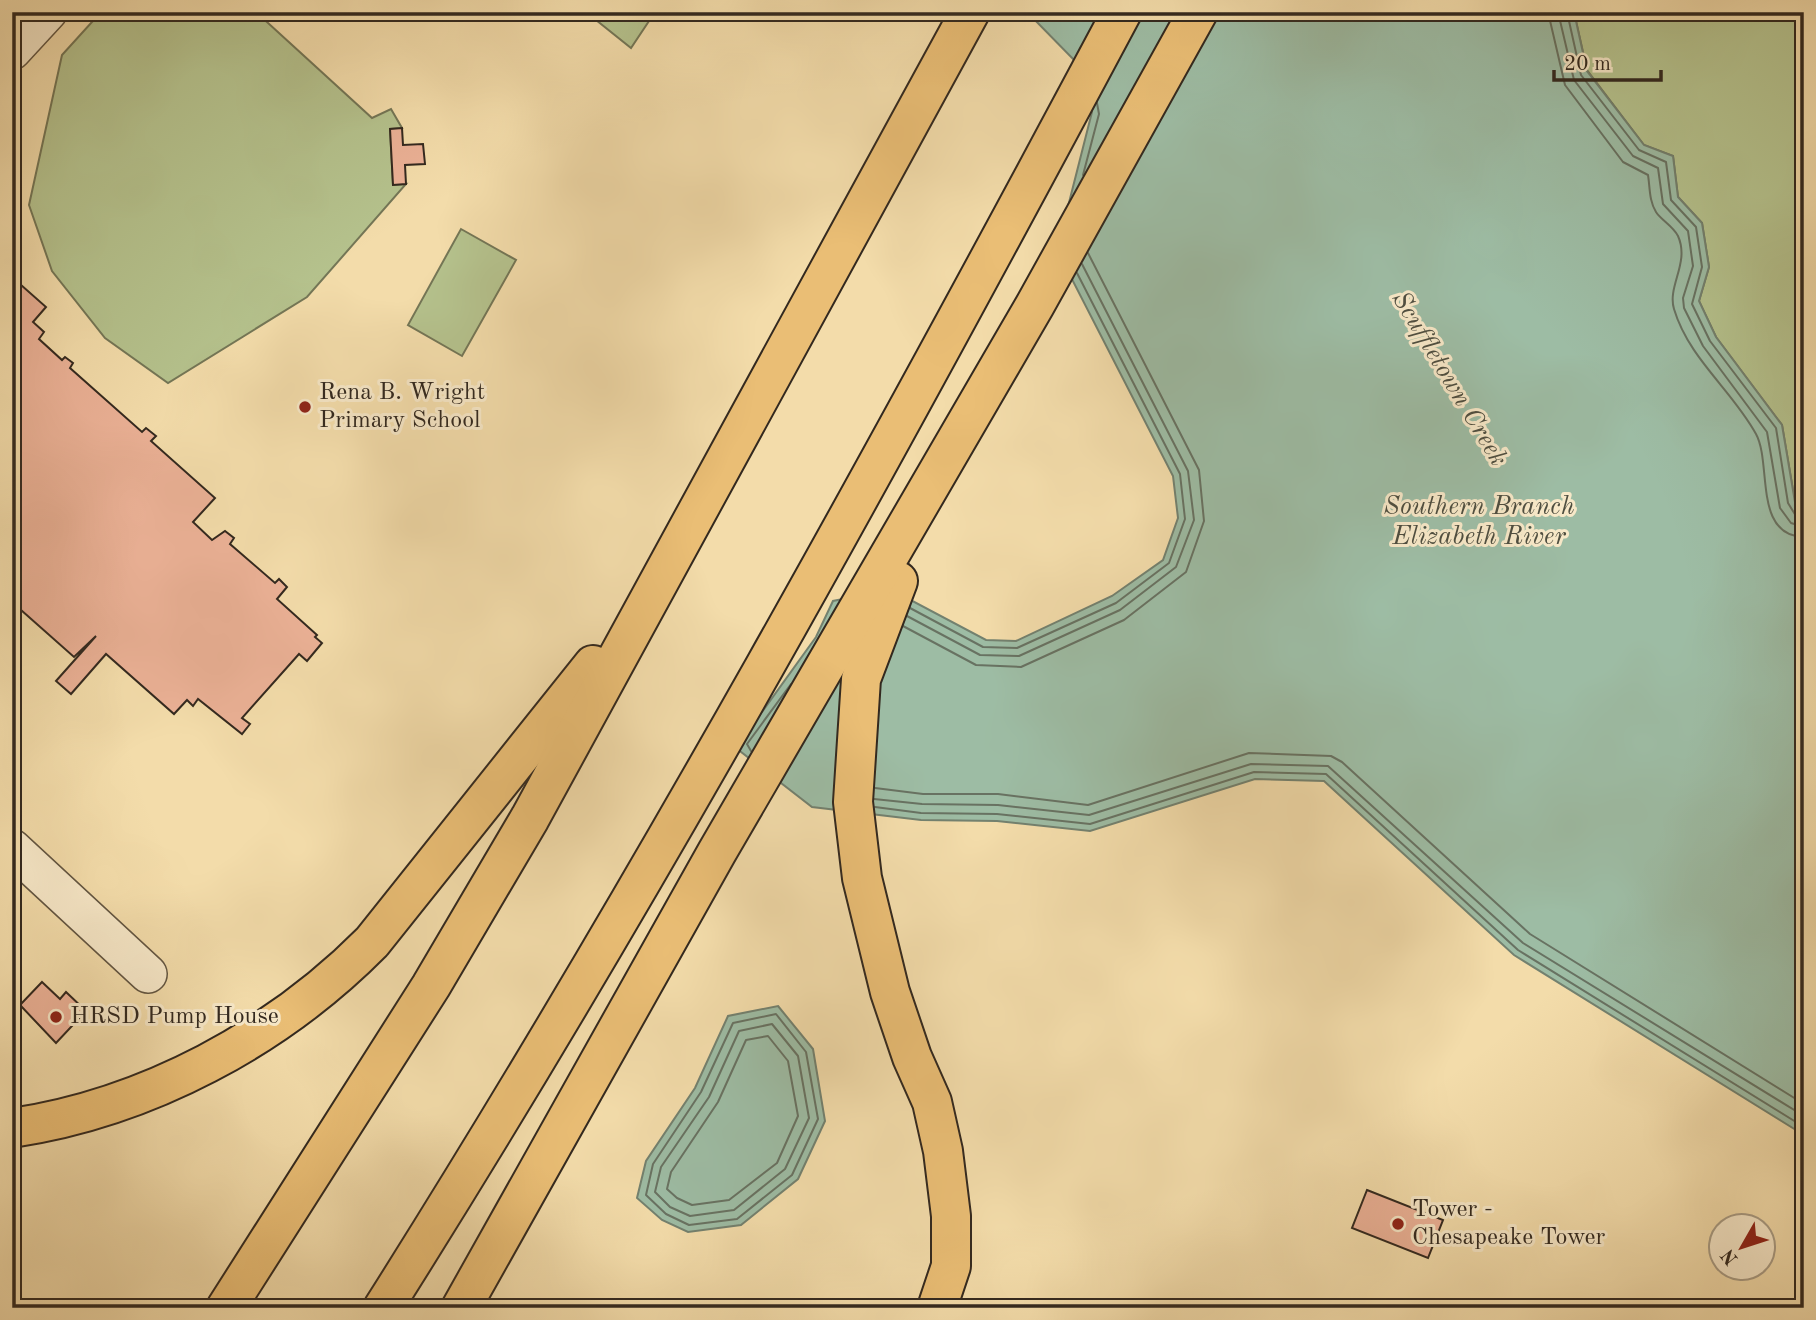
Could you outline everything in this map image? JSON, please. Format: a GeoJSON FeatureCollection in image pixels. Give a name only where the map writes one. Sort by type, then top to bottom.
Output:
{"type":"FeatureCollection","features":[{"type":"Feature","properties":{"kind":"highway"},"geometry":{"type":"LineString","coordinates":[[226,1308],[431,986],[530,818],[970,12]]}},
{"type":"Feature","properties":{"kind":"highway"},"geometry":{"type":"LineString","coordinates":[[383,1308],[461,1185],[670,832],[982,275],[1122,12]]}},
{"type":"Feature","properties":{"kind":"highway"},"geometry":{"type":"LineString","coordinates":[[461,1308],[717,852],[1035,306],[1198,12]]}},
{"type":"Feature","properties":{"kind":"highway"},"geometry":{"type":"LineString","coordinates":[[937,1308],[951,1266],[951,1216],[943,1152],[932,1102],[912,1057],[890,992],[862,878],[853,802],[861,679],[941,471]]}},
{"type":"Feature","properties":{"kind":"highway"},"geometry":{"type":"LineString","coordinates":[[12,1128],[97,1109],[158,1086],[267,1029],[335,979],[372,942],[651,592]]}},
{"type":"Feature","properties":{"kind":"street"},"geometry":{"type":"LineString","coordinates":[[12,51],[48,12]]}},
{"type":"Feature","properties":{"kind":"street"},"geometry":{"type":"LineString","coordinates":[[12,848],[148,974]]}},
{"type":"Feature","properties":{"kind":"shaded area"},"geometry":{"type":"Polygon","coordinates":[[[101,12],[256,12],[372,118],[391,109],[402,128],[390,129],[393,185],[406,184],[307,297],[168,383],[105,338],[52,271],[29,205],[62,55],[101,12]]]}},
{"type":"Feature","properties":{"kind":"shaded area"},"geometry":{"type":"Polygon","coordinates":[[[586,12],[655,12],[631,48],[586,12]]]}},
{"type":"Feature","properties":{"kind":"shaded area"},"geometry":{"type":"Polygon","coordinates":[[[1574,12],[1804,12],[1804,515],[1795,502],[1782,425],[1716,337],[1699,301],[1709,267],[1702,223],[1678,197],[1673,156],[1644,145],[1587,70],[1574,12]]]}},
{"type":"Feature","properties":{"kind":"shaded area"},"geometry":{"type":"Polygon","coordinates":[[[461,229],[516,260],[462,356],[408,325],[461,229]]]}},
{"type":"Feature","properties":{"kind":"water","name":"Southern Branch Elizabeth River"},"geometry":{"type":"Polygon","coordinates":[[[1027,12],[1574,12],[1587,71],[1644,145],[1673,156],[1678,197],[1702,223],[1709,267],[1699,301],[1716,337],[1782,425],[1795,502],[1804,515],[1804,1135],[1514,955],[1324,781],[1255,779],[1090,831],[997,821],[921,820],[812,807],[736,748],[816,637],[833,601],[869,594],[905,597],[986,640],[1016,641],[1112,596],[1163,560],[1178,518],[1173,476],[1057,250],[1092,112],[1079,65],[1027,12]]]}},
{"type":"Feature","properties":{"kind":"water"},"geometry":{"type":"Polygon","coordinates":[[[778,1006],[813,1049],[825,1121],[798,1179],[741,1225],[688,1232],[662,1220],[637,1198],[646,1161],[695,1088],[728,1016],[778,1006]]]}},
{"type":"Feature","properties":{"kind":"building"},"geometry":{"type":"Polygon","coordinates":[[[402,128],[403,145],[423,144],[425,164],[405,165],[406,184],[393,185],[390,129],[402,128]]]}},
{"type":"Feature","properties":{"kind":"building"},"geometry":{"type":"Polygon","coordinates":[[[12,277],[46,307],[33,322],[44,332],[39,339],[62,360],[65,357],[73,363],[70,368],[142,432],[146,428],[156,436],[151,441],[215,498],[193,522],[212,540],[225,531],[234,538],[230,544],[275,583],[279,579],[287,587],[277,599],[317,635],[315,637],[322,643],[307,661],[299,654],[242,718],[250,724],[242,734],[198,699],[193,706],[187,700],[174,714],[106,654],[71,694],[56,681],[96,636],[74,657],[12,602],[12,277]]]}},
{"type":"Feature","properties":{"kind":"building","name":"HRSD Pump House"},"geometry":{"type":"Polygon","coordinates":[[[42,982],[60,999],[66,992],[86,1011],[56,1043],[20,1005],[42,982]]]}},
{"type":"Feature","properties":{"kind":"building","name":"Tower - Chesapeake Tower"},"geometry":{"type":"Polygon","coordinates":[[[1367,1190],[1443,1220],[1428,1258],[1352,1228],[1367,1190]]]}},
{"type":"Feature","properties":{"kind":"place","name":"Rena B. Wright Primary School"},"geometry":{"type":"Point","coordinates":[305,407]}},
{"type":"Feature","properties":{"kind":"place","name":"HRSD Pump House"},"geometry":{"type":"Point","coordinates":[56,1017]}},
{"type":"Feature","properties":{"kind":"place","name":"Tower - Chesapeake Tower"},"geometry":{"type":"Point","coordinates":[1398,1224]}},
{"type":"Feature","properties":{"kind":"water label","name":"Scuffletown Creek"},"geometry":{"type":"Point","coordinates":[1449,379]}}]}
